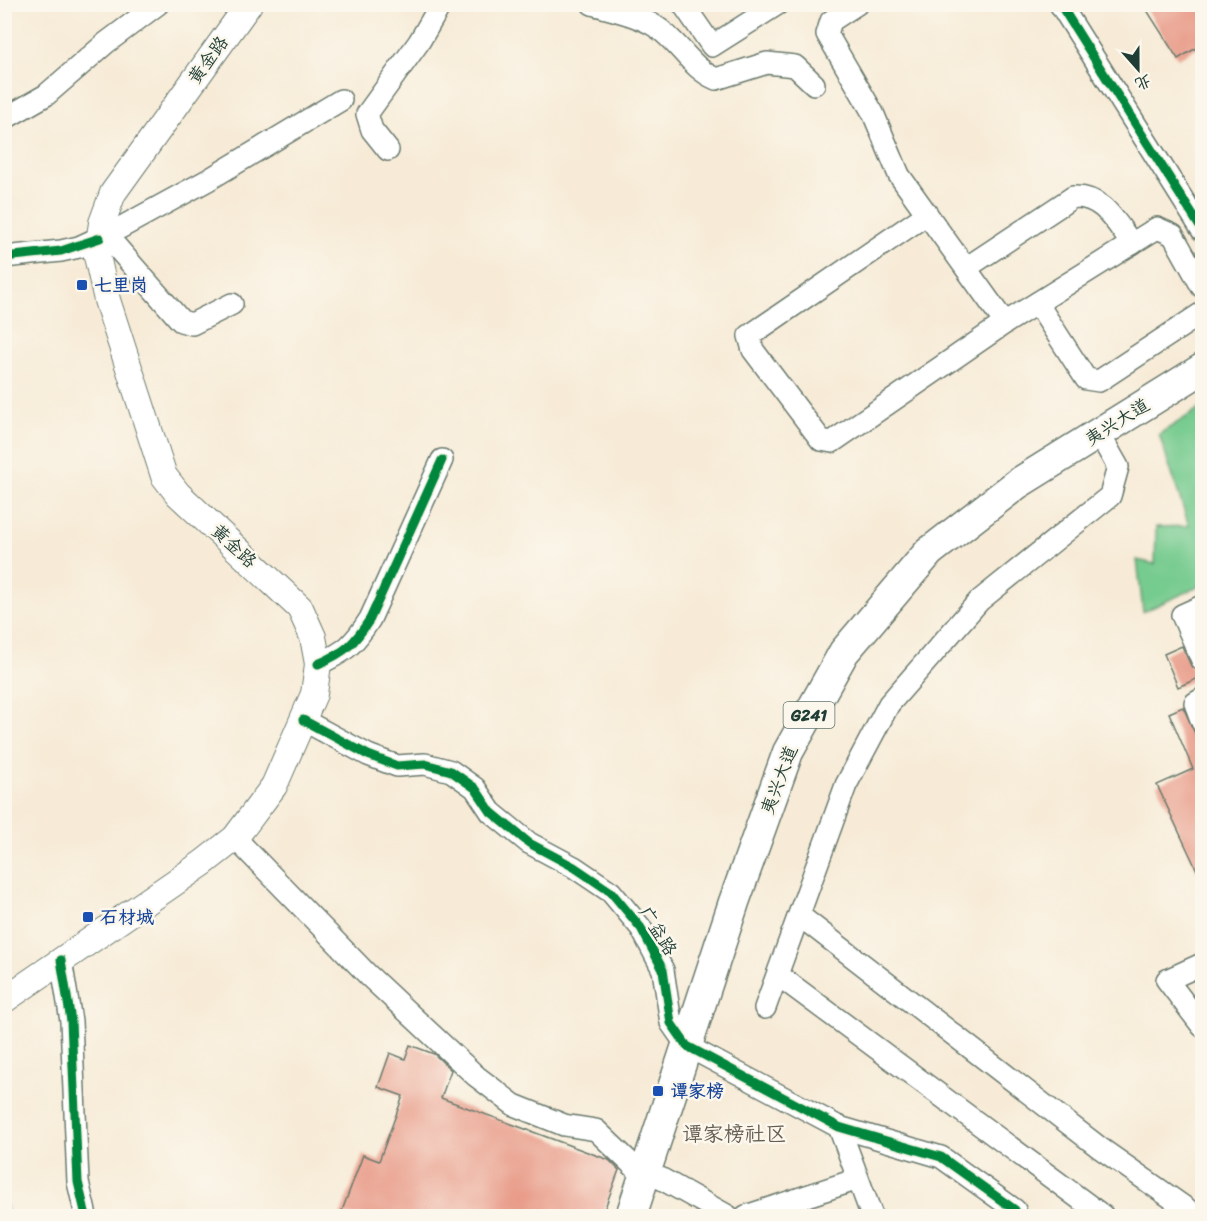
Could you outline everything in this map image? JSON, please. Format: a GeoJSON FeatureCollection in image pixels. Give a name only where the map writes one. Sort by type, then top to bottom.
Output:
{"type":"FeatureCollection","features":[{"type":"Feature","properties":{"kind":"highway","name":"夷兴大道"},"geometry":{"type":"LineString","coordinates":[[631,1216],[652,1177],[693,1049],[734,902],[788,752],[844,652],[929,552],[1017,484],[1203,369]]}},
{"type":"Feature","properties":{"kind":"highway","name":"夷兴大道"},"geometry":{"type":"LineString","coordinates":[[693,1049],[800,757],[854,659],[938,561],[1024,494],[1203,383]]}},
{"type":"Feature","properties":{"kind":"highway","name":"夷兴大道"},"geometry":{"type":"LineString","coordinates":[[648,1216],[652,1177]]}},
{"type":"Feature","properties":{"kind":"main road","name":"黄金路"},"geometry":{"type":"LineString","coordinates":[[4,1000],[203,863],[235,837],[274,786],[314,694],[318,664],[313,637],[300,608],[178,494],[164,476],[107,300],[98,256],[102,223],[113,192],[249,4]]}},
{"type":"Feature","properties":{"kind":"street"},"geometry":{"type":"LineString","coordinates":[[4,119],[46,95],[106,43],[158,4]]}},
{"type":"Feature","properties":{"kind":"street"},"geometry":{"type":"LineString","coordinates":[[388,150],[372,130],[367,114],[419,42],[441,4]]}},
{"type":"Feature","properties":{"kind":"street"},"geometry":{"type":"LineString","coordinates":[[592,4],[630,15],[656,27],[701,73],[716,79],[767,63],[795,66],[813,84]]}},
{"type":"Feature","properties":{"kind":"street"},"geometry":{"type":"LineString","coordinates":[[683,4],[712,46],[778,4]]}},
{"type":"Feature","properties":{"kind":"street"},"geometry":{"type":"LineString","coordinates":[[857,4],[831,21],[827,34],[873,113],[899,175],[1005,323]]}},
{"type":"Feature","properties":{"kind":"street"},"geometry":{"type":"LineString","coordinates":[[1060,4],[1203,230]]}},
{"type":"Feature","properties":{"kind":"street"},"geometry":{"type":"LineString","coordinates":[[4,257],[61,251],[100,237],[208,180],[341,100]]}},
{"type":"Feature","properties":{"kind":"street"},"geometry":{"type":"LineString","coordinates":[[966,268],[1073,197],[1084,197],[1102,204],[1132,244]]}},
{"type":"Feature","properties":{"kind":"street"},"geometry":{"type":"LineString","coordinates":[[927,214],[749,336],[753,350],[821,440],[832,442],[1005,323],[1157,228],[1173,235],[1203,287]]}},
{"type":"Feature","properties":{"kind":"street"},"geometry":{"type":"LineString","coordinates":[[100,237],[114,244],[181,321],[192,324],[232,304]]}},
{"type":"Feature","properties":{"kind":"street"},"geometry":{"type":"LineString","coordinates":[[1037,303],[1086,379],[1099,381],[1203,313]]}},
{"type":"Feature","properties":{"kind":"street"},"geometry":{"type":"LineString","coordinates":[[765,1008],[846,785],[890,704],[979,601],[1110,496],[1118,467],[1105,444]]}},
{"type":"Feature","properties":{"kind":"street"},"geometry":{"type":"LineString","coordinates":[[318,664],[341,654],[356,642],[370,619],[442,460]]}},
{"type":"Feature","properties":{"kind":"street"},"geometry":{"type":"LineString","coordinates":[[1203,606],[1182,615],[1203,660]]}},
{"type":"Feature","properties":{"kind":"street"},"geometry":{"type":"LineString","coordinates":[[1203,699],[1194,703],[1203,722]]}},
{"type":"Feature","properties":{"kind":"street","name":"广益路"},"geometry":{"type":"LineString","coordinates":[[303,720],[368,755],[397,766],[425,764],[451,771],[475,788],[491,812],[529,843],[574,867],[611,892],[641,928],[663,970],[671,1023],[693,1049],[838,1127],[941,1157],[1019,1214]]}},
{"type":"Feature","properties":{"kind":"street"},"geometry":{"type":"LineString","coordinates":[[235,837],[320,924],[332,940],[476,1076],[514,1105],[564,1125],[596,1130],[652,1177],[728,1216]]}},
{"type":"Feature","properties":{"kind":"street"},"geometry":{"type":"LineString","coordinates":[[800,916],[1100,1148],[1197,1216]]}},
{"type":"Feature","properties":{"kind":"street"},"geometry":{"type":"LineString","coordinates":[[61,960],[71,1021],[78,1182],[86,1216]]}},
{"type":"Feature","properties":{"kind":"street"},"geometry":{"type":"LineString","coordinates":[[1203,964],[1167,980],[1203,1026]]}},
{"type":"Feature","properties":{"kind":"street"},"geometry":{"type":"LineString","coordinates":[[778,975],[1102,1216]]}},
{"type":"Feature","properties":{"kind":"street"},"geometry":{"type":"LineString","coordinates":[[838,1127],[872,1216]]}},
{"type":"Feature","properties":{"kind":"street"},"geometry":{"type":"LineString","coordinates":[[746,1216],[858,1179]]}},
{"type":"Feature","properties":{"kind":"green space"},"geometry":{"type":"Polygon","coordinates":[[[1202,407],[1202,585],[1143,612],[1137,560],[1155,564],[1156,527],[1189,526],[1159,434],[1202,407]]]}},
{"type":"Feature","properties":{"kind":"building"},"geometry":{"type":"Polygon","coordinates":[[[1143,4],[1203,4],[1203,44],[1178,59],[1143,4]]]}},
{"type":"Feature","properties":{"kind":"building"},"geometry":{"type":"Polygon","coordinates":[[[1182,646],[1191,666],[1203,676],[1178,687],[1164,654],[1182,646]]]}},
{"type":"Feature","properties":{"kind":"building"},"geometry":{"type":"Polygon","coordinates":[[[1183,707],[1203,751],[1203,883],[1157,785],[1193,769],[1169,713],[1183,707]]]}},
{"type":"Feature","properties":{"kind":"building"},"geometry":{"type":"Polygon","coordinates":[[[410,1045],[434,1054],[451,1070],[441,1098],[609,1160],[619,1170],[602,1216],[340,1216],[363,1155],[379,1161],[403,1096],[378,1087],[390,1053],[405,1059],[410,1045]]]}},
{"type":"Feature","properties":{"kind":"waterway"},"geometry":{"type":"LineString","coordinates":[[4,1093],[4,1116]]}},
{"type":"Feature","properties":{"kind":"waterway"},"geometry":{"type":"LineString","coordinates":[[4,1202],[8,1216]]}},
{"type":"Feature","properties":{"kind":"cycle path"},"geometry":{"type":"LineString","coordinates":[[1060,4],[1202,230]]}},
{"type":"Feature","properties":{"kind":"cycle path"},"geometry":{"type":"LineString","coordinates":[[4,257],[61,251],[100,238]]}},
{"type":"Feature","properties":{"kind":"cycle path"},"geometry":{"type":"LineString","coordinates":[[318,664],[348,646],[370,619],[442,460]]}},
{"type":"Feature","properties":{"kind":"cycle path"},"geometry":{"type":"LineString","coordinates":[[303,720],[368,755],[397,766],[425,764],[451,771],[475,788],[491,812],[529,843],[574,867],[611,892],[641,928],[663,970],[671,1023],[687,1046],[839,1127],[941,1157],[1015,1210],[1017,1216]]}},
{"type":"Feature","properties":{"kind":"cycle path"},"geometry":{"type":"LineString","coordinates":[[61,960],[71,1021],[78,1182],[86,1216]]}},
{"type":"Feature","properties":{"kind":"place","name":"七里岗"},"geometry":{"type":"Point","coordinates":[82,285]}},
{"type":"Feature","properties":{"kind":"place","name":"石材城"},"geometry":{"type":"Point","coordinates":[88,917]}},
{"type":"Feature","properties":{"kind":"place","name":"谭家榜"},"geometry":{"type":"Point","coordinates":[658,1091]}},
{"type":"Feature","properties":{"kind":"district","name":"谭家榜社区"},"geometry":{"type":"Point","coordinates":[734,1134]}}]}
